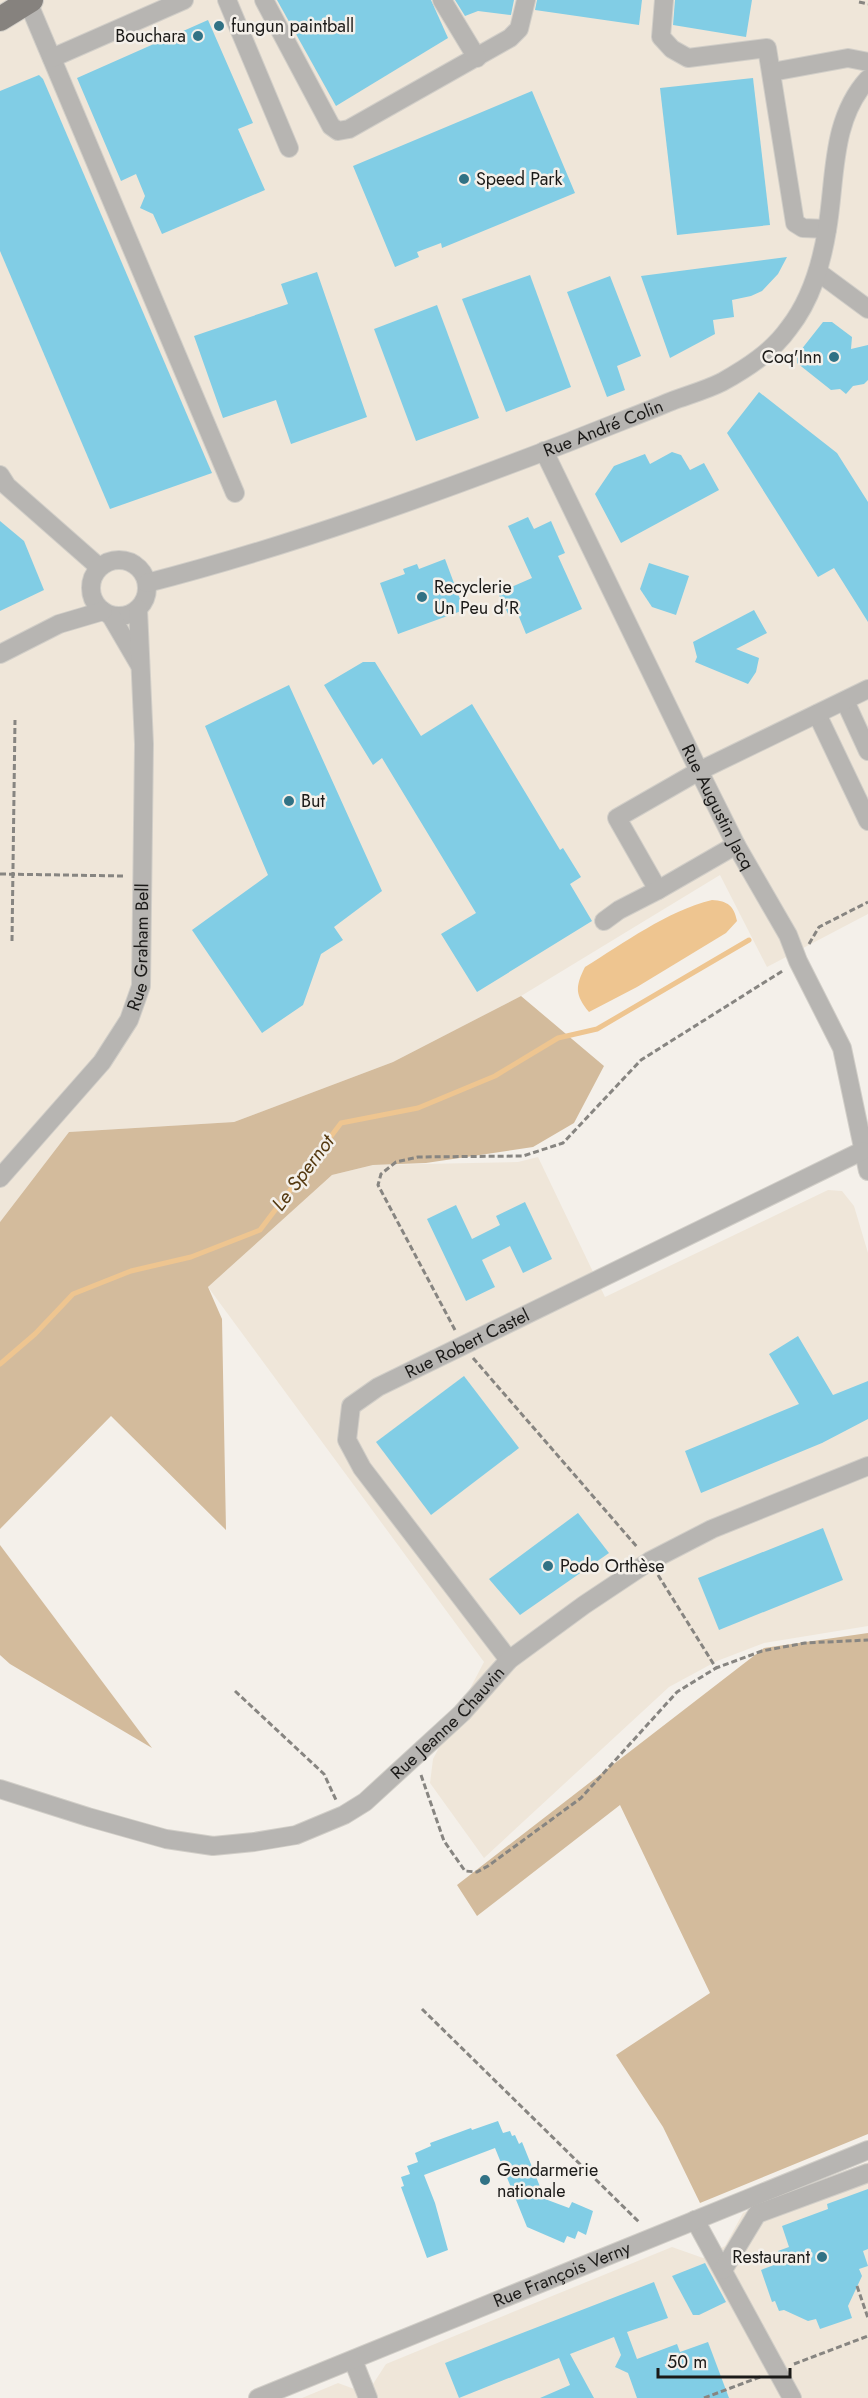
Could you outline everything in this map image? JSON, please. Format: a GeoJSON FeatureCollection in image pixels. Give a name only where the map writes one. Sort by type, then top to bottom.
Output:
{"type":"FeatureCollection","features":[{"type":"Feature","properties":{"kind":"main road"},"geometry":{"type":"LineString","coordinates":[[0,19],[29,1]]}},
{"type":"Feature","properties":{"kind":"street"},"geometry":{"type":"LineString","coordinates":[[52,57],[184,0]]}},
{"type":"Feature","properties":{"kind":"street"},"geometry":{"type":"LineString","coordinates":[[226,0],[289,148]]}},
{"type":"Feature","properties":{"kind":"street"},"geometry":{"type":"LineString","coordinates":[[264,0],[331,126],[338,130],[349,129],[510,38],[519,29],[526,0]]}},
{"type":"Feature","properties":{"kind":"street"},"geometry":{"type":"LineString","coordinates":[[442,0],[477,58]]}},
{"type":"Feature","properties":{"kind":"street"},"geometry":{"type":"LineString","coordinates":[[664,0],[661,37],[672,49],[688,58],[767,48],[795,223],[803,228],[827,229]]}},
{"type":"Feature","properties":{"kind":"street"},"geometry":{"type":"LineString","coordinates":[[29,1],[235,493]]}},
{"type":"Feature","properties":{"kind":"street"},"geometry":{"type":"LineString","coordinates":[[772,72],[848,58],[868,62]]}},
{"type":"Feature","properties":{"kind":"street","name":"Rue André Colin"},"geometry":{"type":"LineString","coordinates":[[147,583],[262,552],[544,451],[720,383],[764,356],[789,328],[808,298],[818,272],[827,229],[836,151],[845,118],[860,88],[868,79]]}},
{"type":"Feature","properties":{"kind":"street"},"geometry":{"type":"LineString","coordinates":[[818,272],[868,309]]}},
{"type":"Feature","properties":{"kind":"street","name":"Rue Augustin Jacq"},"geometry":{"type":"LineString","coordinates":[[544,451],[699,771],[736,845],[788,935],[798,961],[842,1048],[868,1171]]}},
{"type":"Feature","properties":{"kind":"street"},"geometry":{"type":"LineString","coordinates":[[0,476],[7,486],[99,567]]}},
{"type":"Feature","properties":{"kind":"street"},"geometry":{"type":"LineString","coordinates":[[0,654],[59,624],[107,614],[121,616],[138,609],[147,593],[147,583],[140,568],[124,560],[115,559],[99,567],[93,575],[91,593],[93,600],[107,614]]}},
{"type":"Feature","properties":{"kind":"street"},"geometry":{"type":"LineString","coordinates":[[59,624],[91,593]]}},
{"type":"Feature","properties":{"kind":"street","name":"Rue Graham Bell"},"geometry":{"type":"LineString","coordinates":[[0,1178],[102,1062],[129,1020],[141,986],[144,744],[138,609]]}},
{"type":"Feature","properties":{"kind":"street","name":"Rue Graham Bell"},"geometry":{"type":"LineString","coordinates":[[107,614],[141,668]]}},
{"type":"Feature","properties":{"kind":"street"},"geometry":{"type":"LineString","coordinates":[[658,890],[617,818],[699,771],[868,689]]}},
{"type":"Feature","properties":{"kind":"street"},"geometry":{"type":"LineString","coordinates":[[845,701],[868,751]]}},
{"type":"Feature","properties":{"kind":"street"},"geometry":{"type":"LineString","coordinates":[[817,714],[868,821]]}},
{"type":"Feature","properties":{"kind":"street"},"geometry":{"type":"LineString","coordinates":[[604,921],[619,910],[736,845]]}},
{"type":"Feature","properties":{"kind":"street","name":"Rue Robert Castel"},"geometry":{"type":"LineString","coordinates":[[509,1660],[362,1468],[347,1440],[351,1406],[378,1387],[862,1151]]}},
{"type":"Feature","properties":{"kind":"street","name":"Rue Jeanne Chauvin"},"geometry":{"type":"LineString","coordinates":[[0,1789],[166,1839],[213,1846],[296,1835],[344,1815],[366,1802],[462,1713],[509,1660],[584,1605],[650,1562],[712,1529],[868,1466]]}},
{"type":"Feature","properties":{"kind":"street","name":"Rue François Verny"},"geometry":{"type":"LineString","coordinates":[[258,2398],[868,2150]]}},
{"type":"Feature","properties":{"kind":"street"},"geometry":{"type":"LineString","coordinates":[[723,2270],[757,2214],[868,2173]]}},
{"type":"Feature","properties":{"kind":"street"},"geometry":{"type":"LineString","coordinates":[[695,2220],[792,2398]]}},
{"type":"Feature","properties":{"kind":"street"},"geometry":{"type":"LineString","coordinates":[[353,2360],[368,2398]]}},
{"type":"Feature","properties":{"kind":"path"},"geometry":{"type":"LineString","coordinates":[[859,2],[868,4]]}},
{"type":"Feature","properties":{"kind":"path"},"geometry":{"type":"LineString","coordinates":[[12,941],[15,720]]}},
{"type":"Feature","properties":{"kind":"path"},"geometry":{"type":"LineString","coordinates":[[0,874],[143,877]]}},
{"type":"Feature","properties":{"kind":"path"},"geometry":{"type":"LineString","coordinates":[[716,1668],[650,1562],[463,1346],[378,1185],[381,1174],[396,1162],[418,1157],[523,1156],[563,1143],[641,1060],[798,961],[819,927],[868,902]]}},
{"type":"Feature","properties":{"kind":"path"},"geometry":{"type":"LineString","coordinates":[[422,1752],[421,1779],[444,1841],[465,1871],[477,1872],[581,1798],[676,1692],[716,1668],[762,1651],[806,1643],[868,1640]]}},
{"type":"Feature","properties":{"kind":"path"},"geometry":{"type":"LineString","coordinates":[[235,1691],[324,1774],[344,1815]]}},
{"type":"Feature","properties":{"kind":"path"},"geometry":{"type":"LineString","coordinates":[[422,2010],[654,2237]]}},
{"type":"Feature","properties":{"kind":"path"},"geometry":{"type":"LineString","coordinates":[[857,2286],[868,2318]]}},
{"type":"Feature","properties":{"kind":"path"},"geometry":{"type":"LineString","coordinates":[[704,2398],[866,2337],[868,2330]]}},
{"type":"Feature","properties":{"kind":"shaded area"},"geometry":{"type":"Polygon","coordinates":[[[0,0],[868,0],[868,914],[767,967],[720,875],[521,996],[393,1062],[234,1122],[69,1132],[0,1222],[0,0]]]}},
{"type":"Feature","properties":{"kind":"shaded area"},"geometry":{"type":"Polygon","coordinates":[[[712,900],[726,903],[734,912],[737,921],[726,933],[637,987],[589,1012],[581,1001],[578,991],[579,980],[585,967],[662,920],[712,900]]]}},
{"type":"Feature","properties":{"kind":"shaded area"},"geometry":{"type":"Polygon","coordinates":[[[521,996],[604,1066],[574,1123],[533,1147],[426,1163],[373,1165],[332,1175],[208,1287],[222,1319],[226,1530],[111,1416],[0,1529],[0,1222],[69,1132],[234,1122],[393,1062],[521,996]]]}},
{"type":"Feature","properties":{"kind":"shaded area"},"geometry":{"type":"Polygon","coordinates":[[[538,1157],[605,1297],[828,1190],[842,1191],[854,1206],[868,1253],[868,1626],[764,1643],[717,1661],[669,1687],[484,1858],[430,1783],[433,1759],[484,1662],[208,1287],[332,1175],[373,1165],[518,1162],[538,1157]]]}},
{"type":"Feature","properties":{"kind":"shaded area"},"geometry":{"type":"Polygon","coordinates":[[[0,1545],[152,1748],[10,1664],[0,1655],[0,1545]]]}},
{"type":"Feature","properties":{"kind":"shaded area"},"geometry":{"type":"Polygon","coordinates":[[[868,1633],[868,2134],[700,2203],[663,2127],[616,2055],[710,1993],[620,1805],[477,1916],[457,1885],[764,1648],[868,1633]]]}},
{"type":"Feature","properties":{"kind":"shaded area"},"geometry":{"type":"Polygon","coordinates":[[[868,2162],[868,2398],[302,2398],[338,2383],[357,2390],[373,2384],[386,2364],[672,2247],[703,2258],[725,2246],[743,2213],[782,2195],[868,2162]]]}},
{"type":"Feature","properties":{"kind":"building"},"geometry":{"type":"Polygon","coordinates":[[[277,0],[431,0],[448,38],[336,106],[277,0]]]}},
{"type":"Feature","properties":{"kind":"building"},"geometry":{"type":"Polygon","coordinates":[[[455,0],[514,0],[511,15],[478,11],[465,16],[455,0]]]}},
{"type":"Feature","properties":{"kind":"building"},"geometry":{"type":"Polygon","coordinates":[[[537,0],[642,0],[639,25],[535,10],[537,0]]]}},
{"type":"Feature","properties":{"kind":"building"},"geometry":{"type":"Polygon","coordinates":[[[675,0],[752,0],[746,37],[673,25],[675,0]]]}},
{"type":"Feature","properties":{"kind":"building"},"geometry":{"type":"Polygon","coordinates":[[[208,20],[253,123],[238,129],[265,190],[162,234],[153,214],[140,208],[145,196],[136,174],[121,181],[77,78],[208,20]]]}},
{"type":"Feature","properties":{"kind":"building"},"geometry":{"type":"Polygon","coordinates":[[[39,75],[43,79],[212,473],[110,509],[0,251],[0,91],[39,75]]]}},
{"type":"Feature","properties":{"kind":"building"},"geometry":{"type":"Polygon","coordinates":[[[753,78],[770,225],[677,235],[660,88],[753,78]]]}},
{"type":"Feature","properties":{"kind":"building","name":"Speed Park"},"geometry":{"type":"Polygon","coordinates":[[[532,91],[575,193],[442,248],[441,243],[417,252],[419,257],[395,267],[353,166],[532,91]]]}},
{"type":"Feature","properties":{"kind":"building"},"geometry":{"type":"Polygon","coordinates":[[[787,257],[778,274],[762,291],[732,300],[734,317],[713,320],[715,334],[670,358],[641,276],[787,257]]]}},
{"type":"Feature","properties":{"kind":"building"},"geometry":{"type":"Polygon","coordinates":[[[317,272],[367,417],[291,444],[276,400],[223,418],[194,336],[288,304],[281,284],[317,272]]]}},
{"type":"Feature","properties":{"kind":"building"},"geometry":{"type":"Polygon","coordinates":[[[530,275],[571,387],[506,412],[462,299],[530,275]]]}},
{"type":"Feature","properties":{"kind":"building"},"geometry":{"type":"Polygon","coordinates":[[[610,276],[641,356],[617,366],[625,390],[607,397],[567,292],[610,276]]]}},
{"type":"Feature","properties":{"kind":"building"},"geometry":{"type":"Polygon","coordinates":[[[437,305],[479,418],[416,441],[374,329],[437,305]]]}},
{"type":"Feature","properties":{"kind":"building"},"geometry":{"type":"Polygon","coordinates":[[[823,322],[832,322],[852,337],[851,349],[868,345],[868,380],[864,384],[853,386],[846,394],[840,389],[831,390],[797,363],[797,355],[823,322]]]}},
{"type":"Feature","properties":{"kind":"building"},"geometry":{"type":"Polygon","coordinates":[[[759,392],[837,453],[868,502],[868,622],[834,568],[818,577],[727,433],[759,392]]]}},
{"type":"Feature","properties":{"kind":"building"},"geometry":{"type":"Polygon","coordinates":[[[672,452],[681,455],[690,470],[704,463],[719,490],[621,543],[595,494],[614,466],[645,454],[650,464],[672,452]]]}},
{"type":"Feature","properties":{"kind":"building"},"geometry":{"type":"Polygon","coordinates":[[[528,517],[534,529],[551,521],[565,553],[558,556],[582,609],[526,634],[517,612],[509,616],[498,593],[532,578],[508,526],[528,517]]]}},
{"type":"Feature","properties":{"kind":"building"},"geometry":{"type":"Polygon","coordinates":[[[0,521],[24,541],[44,590],[0,611],[0,521]]]}},
{"type":"Feature","properties":{"kind":"building","name":"Recyclerie Un Peu d'R"},"geometry":{"type":"Polygon","coordinates":[[[445,559],[464,610],[398,634],[380,583],[405,574],[403,569],[417,564],[419,569],[445,559]]]}},
{"type":"Feature","properties":{"kind":"building"},"geometry":{"type":"Polygon","coordinates":[[[649,563],[689,576],[676,615],[652,607],[640,589],[649,563]]]}},
{"type":"Feature","properties":{"kind":"building"},"geometry":{"type":"Polygon","coordinates":[[[754,610],[767,633],[736,649],[759,658],[756,672],[748,684],[695,662],[697,657],[693,642],[754,610]]]}},
{"type":"Feature","properties":{"kind":"building"},"geometry":{"type":"Polygon","coordinates":[[[363,662],[375,662],[421,736],[472,704],[560,850],[563,848],[581,877],[570,884],[592,921],[477,992],[441,934],[476,913],[382,758],[373,765],[324,685],[363,662]]]}},
{"type":"Feature","properties":{"kind":"building","name":"But"},"geometry":{"type":"Polygon","coordinates":[[[289,685],[382,891],[334,927],[343,940],[321,954],[303,1005],[262,1033],[192,930],[268,875],[205,726],[289,685]]]}},
{"type":"Feature","properties":{"kind":"building"},"geometry":{"type":"Polygon","coordinates":[[[525,1202],[552,1259],[523,1273],[510,1246],[482,1260],[495,1287],[466,1301],[427,1219],[456,1205],[472,1239],[500,1225],[496,1216],[525,1202]]]}},
{"type":"Feature","properties":{"kind":"building"},"geometry":{"type":"Polygon","coordinates":[[[798,1336],[833,1395],[868,1381],[868,1419],[822,1443],[701,1493],[685,1451],[799,1404],[769,1354],[798,1336]]]}},
{"type":"Feature","properties":{"kind":"building"},"geometry":{"type":"Polygon","coordinates":[[[464,1376],[519,1448],[431,1515],[376,1442],[464,1376]]]}},
{"type":"Feature","properties":{"kind":"building","name":"Podo Orthèse"},"geometry":{"type":"Polygon","coordinates":[[[578,1513],[609,1553],[520,1615],[489,1579],[578,1513]]]}},
{"type":"Feature","properties":{"kind":"building"},"geometry":{"type":"Polygon","coordinates":[[[823,1528],[843,1580],[719,1630],[698,1578],[823,1528]]]}},
{"type":"Feature","properties":{"kind":"building"},"geometry":{"type":"Polygon","coordinates":[[[498,2121],[503,2133],[510,2131],[512,2136],[515,2135],[519,2144],[522,2142],[545,2199],[569,2208],[572,2202],[593,2211],[586,2235],[578,2231],[575,2239],[567,2236],[564,2243],[527,2227],[495,2148],[424,2175],[435,2203],[448,2250],[427,2258],[401,2187],[404,2186],[401,2177],[410,2174],[407,2166],[418,2162],[415,2153],[431,2146],[430,2143],[498,2121]]]}},
{"type":"Feature","properties":{"kind":"building","name":"Restaurant"},"geometry":{"type":"Polygon","coordinates":[[[868,2189],[868,2249],[863,2251],[868,2266],[859,2269],[862,2276],[848,2306],[852,2318],[820,2329],[816,2319],[808,2321],[784,2310],[779,2311],[775,2301],[772,2302],[761,2270],[782,2262],[778,2251],[789,2247],[782,2226],[828,2209],[827,2204],[868,2189]]]}},
{"type":"Feature","properties":{"kind":"building"},"geometry":{"type":"Polygon","coordinates":[[[705,2263],[726,2302],[699,2315],[693,2315],[672,2276],[705,2263]]]}},
{"type":"Feature","properties":{"kind":"building"},"geometry":{"type":"Polygon","coordinates":[[[654,2282],[668,2318],[627,2332],[637,2359],[677,2344],[680,2352],[708,2342],[729,2398],[637,2398],[628,2373],[615,2367],[621,2355],[614,2337],[570,2354],[594,2398],[540,2398],[570,2385],[559,2358],[459,2398],[445,2363],[654,2282]]]}},
{"type":"Feature","properties":{"kind":"waterway","name":"Le Spernot"},"geometry":{"type":"LineString","coordinates":[[0,1364],[35,1334],[73,1294],[131,1271],[191,1257],[260,1230],[341,1123],[418,1108],[495,1076],[558,1038],[597,1029],[749,940]]}},
{"type":"Feature","properties":{"kind":"place","name":"fungun paintball"},"geometry":{"type":"Point","coordinates":[219,26]}},
{"type":"Feature","properties":{"kind":"place","name":"Bouchara"},"geometry":{"type":"Point","coordinates":[198,36]}},
{"type":"Feature","properties":{"kind":"place","name":"Speed Park"},"geometry":{"type":"Point","coordinates":[464,179]}},
{"type":"Feature","properties":{"kind":"place","name":"Coq'Inn"},"geometry":{"type":"Point","coordinates":[834,357]}},
{"type":"Feature","properties":{"kind":"place","name":"Recyclerie Un Peu d'R"},"geometry":{"type":"Point","coordinates":[422,597]}},
{"type":"Feature","properties":{"kind":"place","name":"But"},"geometry":{"type":"Point","coordinates":[289,801]}},
{"type":"Feature","properties":{"kind":"place","name":"Podo Orthèse"},"geometry":{"type":"Point","coordinates":[548,1566]}},
{"type":"Feature","properties":{"kind":"place","name":"Gendarmerie nationale"},"geometry":{"type":"Point","coordinates":[485,2180]}},
{"type":"Feature","properties":{"kind":"place","name":"Restaurant"},"geometry":{"type":"Point","coordinates":[822,2257]}}]}
